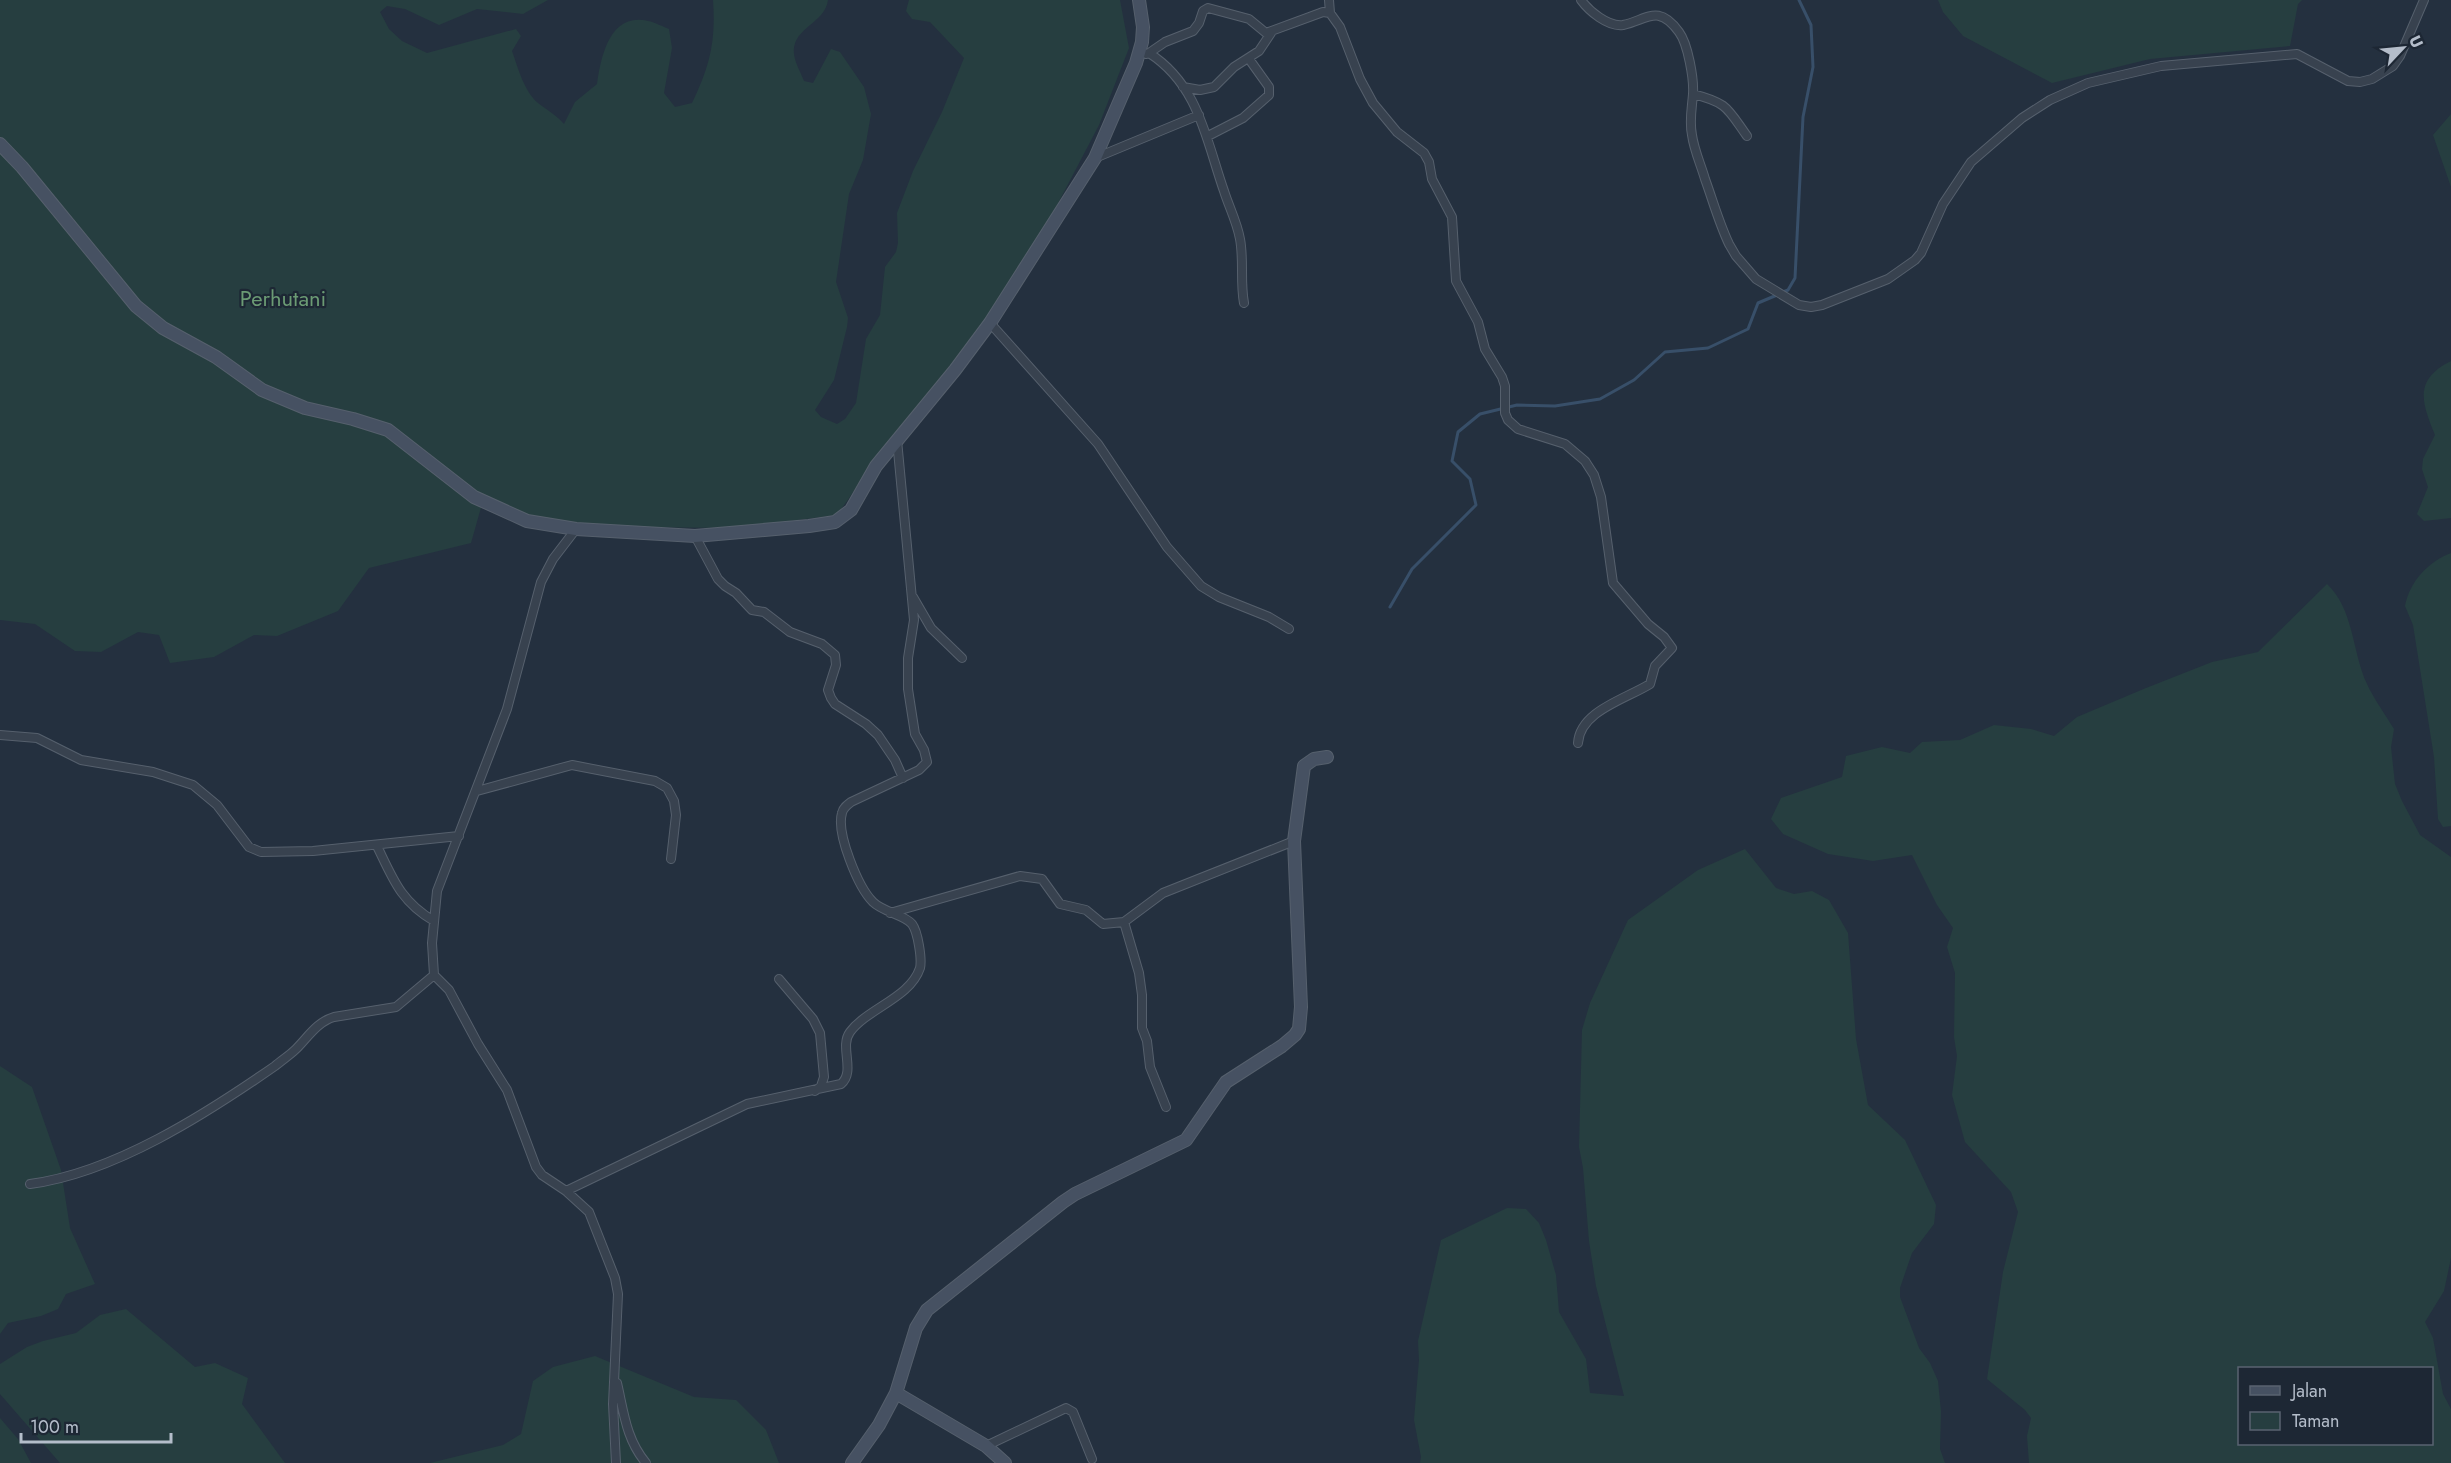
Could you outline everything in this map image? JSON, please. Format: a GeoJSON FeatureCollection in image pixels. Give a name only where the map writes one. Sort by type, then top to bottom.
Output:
{"type":"FeatureCollection","features":[{"type":"Feature","properties":{"kind":"street"},"geometry":{"type":"LineString","coordinates":[[0,144],[22,167],[136,306],[164,328],[216,357],[249,382],[279,399],[388,430],[474,497],[490,506],[527,521],[576,529],[695,536],[798,527],[835,522],[851,510],[871,474],[956,370],[990,323],[1095,158],[1137,58],[1143,27],[1139,0]]}},
{"type":"Feature","properties":{"kind":"street"},"geometry":{"type":"LineString","coordinates":[[1329,0],[1330,13],[1340,27],[1359,79],[1373,103],[1396,132],[1424,153],[1429,162],[1432,179],[1452,218],[1456,281],[1478,322],[1485,349],[1502,377],[1505,386],[1505,414],[1512,425],[1565,444],[1585,460],[1598,483],[1601,496],[1613,583],[1672,648],[1655,666],[1650,684],[1586,722],[1579,735],[1578,743]]}},
{"type":"Feature","properties":{"kind":"street"},"geometry":{"type":"LineString","coordinates":[[1581,0],[1594,13],[1616,25],[1651,15],[1665,19],[1673,25],[1685,42],[1693,94],[1690,107],[1693,142],[1723,231],[1736,256],[1756,279],[1799,305],[1811,307],[1822,305],[1888,279],[1908,265],[1921,253],[1943,204],[1971,162],[2022,118],[2050,100],[2088,83],[2151,68],[2297,54],[2338,77],[2360,82],[2378,76],[2393,66],[2424,0]]}},
{"type":"Feature","properties":{"kind":"street"},"geometry":{"type":"LineString","coordinates":[[1137,58],[1149,53],[1164,42],[1193,31],[1203,11],[1208,8],[1244,17],[1263,32],[1271,33],[1323,12],[1330,13]]}},
{"type":"Feature","properties":{"kind":"street"},"geometry":{"type":"LineString","coordinates":[[1183,87],[1200,90],[1214,87],[1234,67],[1264,47],[1271,33]]}},
{"type":"Feature","properties":{"kind":"street"},"geometry":{"type":"LineString","coordinates":[[1149,53],[1165,65],[1183,87],[1208,136],[1223,191],[1239,232],[1244,303]]}},
{"type":"Feature","properties":{"kind":"street"},"geometry":{"type":"LineString","coordinates":[[1208,136],[1242,118],[1269,95],[1269,87],[1248,59]]}},
{"type":"Feature","properties":{"kind":"street"},"geometry":{"type":"LineString","coordinates":[[1693,94],[1723,104],[1747,136]]}},
{"type":"Feature","properties":{"kind":"street"},"geometry":{"type":"LineString","coordinates":[[1095,158],[1199,115]]}},
{"type":"Feature","properties":{"kind":"street"},"geometry":{"type":"LineString","coordinates":[[990,323],[1098,444],[1167,547],[1201,586],[1219,597],[1247,606],[1289,629]]}},
{"type":"Feature","properties":{"kind":"street"},"geometry":{"type":"LineString","coordinates":[[566,1191],[747,1104],[815,1091],[843,1082],[847,1076],[847,1044],[850,1032],[913,983],[917,974],[921,959],[914,928],[909,921],[889,913],[873,901],[860,881],[849,854],[842,819],[842,812],[850,802],[919,770],[927,762],[924,750],[915,734],[908,689],[908,658],[914,620],[897,440]]}},
{"type":"Feature","properties":{"kind":"street"},"geometry":{"type":"LineString","coordinates":[[576,529],[553,559],[537,593],[514,687],[477,791],[437,891],[434,921],[434,975],[449,990],[478,1044],[507,1089],[536,1167],[542,1175],[566,1191],[589,1212],[615,1278],[618,1293],[613,1404],[616,1463]]}},
{"type":"Feature","properties":{"kind":"street"},"geometry":{"type":"LineString","coordinates":[[695,536],[718,579],[752,610],[764,612],[790,632],[822,644],[834,655],[836,665],[828,690],[831,698],[835,704],[866,724],[878,735],[895,760],[903,777]]}},
{"type":"Feature","properties":{"kind":"street"},"geometry":{"type":"LineString","coordinates":[[912,594],[931,628],[962,658]]}},
{"type":"Feature","properties":{"kind":"street"},"geometry":{"type":"LineString","coordinates":[[0,735],[37,738],[81,760],[153,772],[193,785],[217,805],[249,847],[255,851],[270,853],[377,846],[459,836]]}},
{"type":"Feature","properties":{"kind":"street"},"geometry":{"type":"LineString","coordinates":[[852,1463],[879,1425],[896,1393],[916,1328],[927,1310],[1075,1194],[1186,1140],[1226,1082],[1295,1035],[1299,1029],[1301,1007],[1294,841],[1304,766],[1314,759],[1327,757]]}},
{"type":"Feature","properties":{"kind":"street"},"geometry":{"type":"LineString","coordinates":[[477,791],[572,765],[655,781],[667,788],[674,801],[676,815],[672,859]]}},
{"type":"Feature","properties":{"kind":"street"},"geometry":{"type":"LineString","coordinates":[[889,913],[1020,876],[1042,879],[1060,904],[1086,910],[1104,924],[1124,922],[1163,893],[1294,841]]}},
{"type":"Feature","properties":{"kind":"street"},"geometry":{"type":"LineString","coordinates":[[377,846],[405,900],[419,913],[434,921]]}},
{"type":"Feature","properties":{"kind":"street"},"geometry":{"type":"LineString","coordinates":[[1124,922],[1139,974],[1142,995],[1142,1028],[1147,1041],[1150,1067],[1166,1107]]}},
{"type":"Feature","properties":{"kind":"street"},"geometry":{"type":"LineString","coordinates":[[30,1184],[69,1178],[138,1148],[196,1118],[295,1051],[325,1020],[396,1007],[434,975]]}},
{"type":"Feature","properties":{"kind":"street"},"geometry":{"type":"LineString","coordinates":[[779,979],[813,1019],[820,1033],[824,1077],[821,1086],[815,1091]]}},
{"type":"Feature","properties":{"kind":"street"},"geometry":{"type":"LineString","coordinates":[[615,1371],[623,1417],[636,1451],[646,1463]]}},
{"type":"Feature","properties":{"kind":"street"},"geometry":{"type":"LineString","coordinates":[[896,1393],[986,1446],[1005,1463]]}},
{"type":"Feature","properties":{"kind":"street"},"geometry":{"type":"LineString","coordinates":[[986,1446],[1066,1408],[1073,1412],[1092,1459]]}},
{"type":"Feature","properties":{"kind":"green space","name":"Perhutani"},"geometry":{"type":"Polygon","coordinates":[[[0,0],[548,0],[523,14],[477,9],[439,25],[405,9],[387,6],[380,12],[389,29],[402,41],[427,53],[516,29],[521,36],[512,51],[525,86],[538,103],[564,124],[575,102],[597,84],[605,49],[616,30],[625,23],[635,20],[648,21],[669,29],[672,48],[664,93],[675,107],[692,103],[703,77],[714,28],[713,0],[828,0],[821,15],[803,32],[794,45],[797,64],[804,81],[813,83],[831,49],[840,52],[864,87],[871,114],[863,160],[849,194],[836,282],[848,318],[847,327],[834,380],[815,410],[821,417],[837,424],[845,419],[856,403],[866,339],[880,315],[885,267],[896,252],[898,243],[897,213],[913,171],[942,112],[964,58],[930,22],[912,19],[906,11],[909,0],[1120,0],[1129,48],[1099,125],[1055,209],[992,312],[881,453],[837,515],[734,528],[628,527],[530,518],[484,497],[471,543],[369,568],[338,611],[277,636],[254,635],[214,657],[170,663],[159,635],[138,632],[101,652],[75,651],[35,624],[0,620],[0,0]]]}},
{"type":"Feature","properties":{"kind":"green space"},"geometry":{"type":"Polygon","coordinates":[[[1938,0],[2302,0],[2298,4],[2290,46],[2150,59],[2052,83],[1963,36],[1943,12],[1938,0]]]}},
{"type":"Feature","properties":{"kind":"green space"},"geometry":{"type":"Polygon","coordinates":[[[2451,114],[2451,187],[2433,135],[2451,114]]]}},
{"type":"Feature","properties":{"kind":"green space"},"geometry":{"type":"Polygon","coordinates":[[[2451,361],[2451,518],[2424,521],[2417,514],[2428,487],[2422,469],[2423,459],[2435,435],[2424,403],[2424,393],[2431,376],[2451,361]]]}},
{"type":"Feature","properties":{"kind":"green space"},"geometry":{"type":"Polygon","coordinates":[[[2451,553],[2451,826],[2443,827],[2438,819],[2434,757],[2413,625],[2405,606],[2411,588],[2421,574],[2435,562],[2451,553]]]}},
{"type":"Feature","properties":{"kind":"green space"},"geometry":{"type":"Polygon","coordinates":[[[2327,584],[2336,594],[2348,618],[2367,684],[2394,729],[2391,747],[2395,784],[2402,801],[2420,835],[2451,857],[2451,1258],[2444,1291],[2425,1322],[2433,1338],[2443,1394],[2451,1409],[2451,1463],[2029,1463],[2027,1436],[2031,1418],[2025,1410],[1987,1379],[2003,1272],[2018,1212],[2011,1192],[1965,1142],[1952,1095],[1957,1056],[1954,1037],[1955,973],[1947,947],[1953,928],[1937,905],[1912,855],[1873,861],[1828,854],[1783,834],[1771,819],[1781,798],[1842,777],[1846,756],[1882,747],[1910,753],[1922,742],[1960,740],[1994,725],[2031,729],[2054,736],[2077,717],[2212,662],[2258,652],[2327,584]]]}},
{"type":"Feature","properties":{"kind":"green space"},"geometry":{"type":"Polygon","coordinates":[[[1745,849],[1776,888],[1794,894],[1812,891],[1829,900],[1848,933],[1856,1039],[1868,1105],[1905,1140],[1936,1205],[1934,1224],[1912,1253],[1900,1288],[1900,1297],[1919,1348],[1930,1363],[1938,1381],[1941,1412],[1940,1449],[1945,1463],[1420,1463],[1421,1457],[1414,1420],[1419,1360],[1418,1341],[1441,1240],[1507,1208],[1526,1209],[1539,1223],[1556,1275],[1559,1312],[1586,1359],[1590,1393],[1624,1396],[1596,1286],[1589,1241],[1579,1147],[1582,1030],[1590,1003],[1628,920],[1698,870],[1745,849]]]}},
{"type":"Feature","properties":{"kind":"green space"},"geometry":{"type":"Polygon","coordinates":[[[0,1066],[32,1087],[61,1170],[70,1228],[95,1284],[66,1294],[58,1309],[41,1316],[8,1323],[0,1334],[0,1066]]]}},
{"type":"Feature","properties":{"kind":"green space"},"geometry":{"type":"Polygon","coordinates":[[[126,1309],[195,1367],[215,1363],[248,1378],[242,1404],[285,1463],[60,1463],[0,1394],[0,1364],[27,1347],[76,1333],[100,1315],[126,1309]]]}},
{"type":"Feature","properties":{"kind":"green space"},"geometry":{"type":"Polygon","coordinates":[[[595,1356],[694,1397],[736,1400],[766,1430],[779,1463],[430,1463],[503,1445],[521,1434],[533,1381],[553,1367],[595,1356]]]}},
{"type":"Feature","properties":{"kind":"green space"},"geometry":{"type":"Polygon","coordinates":[[[0,1418],[18,1439],[31,1463],[0,1463],[0,1418]]]}},
{"type":"Feature","properties":{"kind":"waterway"},"geometry":{"type":"LineString","coordinates":[[1783,292],[1788,290],[1795,278],[1803,117],[1813,67],[1811,25],[1799,0]]}},
{"type":"Feature","properties":{"kind":"waterway"},"geometry":{"type":"LineString","coordinates":[[1390,607],[1412,569],[1476,505],[1470,479],[1452,461],[1458,432],[1480,414],[1517,405],[1555,406],[1600,399],[1634,380],[1665,352],[1708,348],[1748,329],[1758,303],[1777,295]]}}]}
